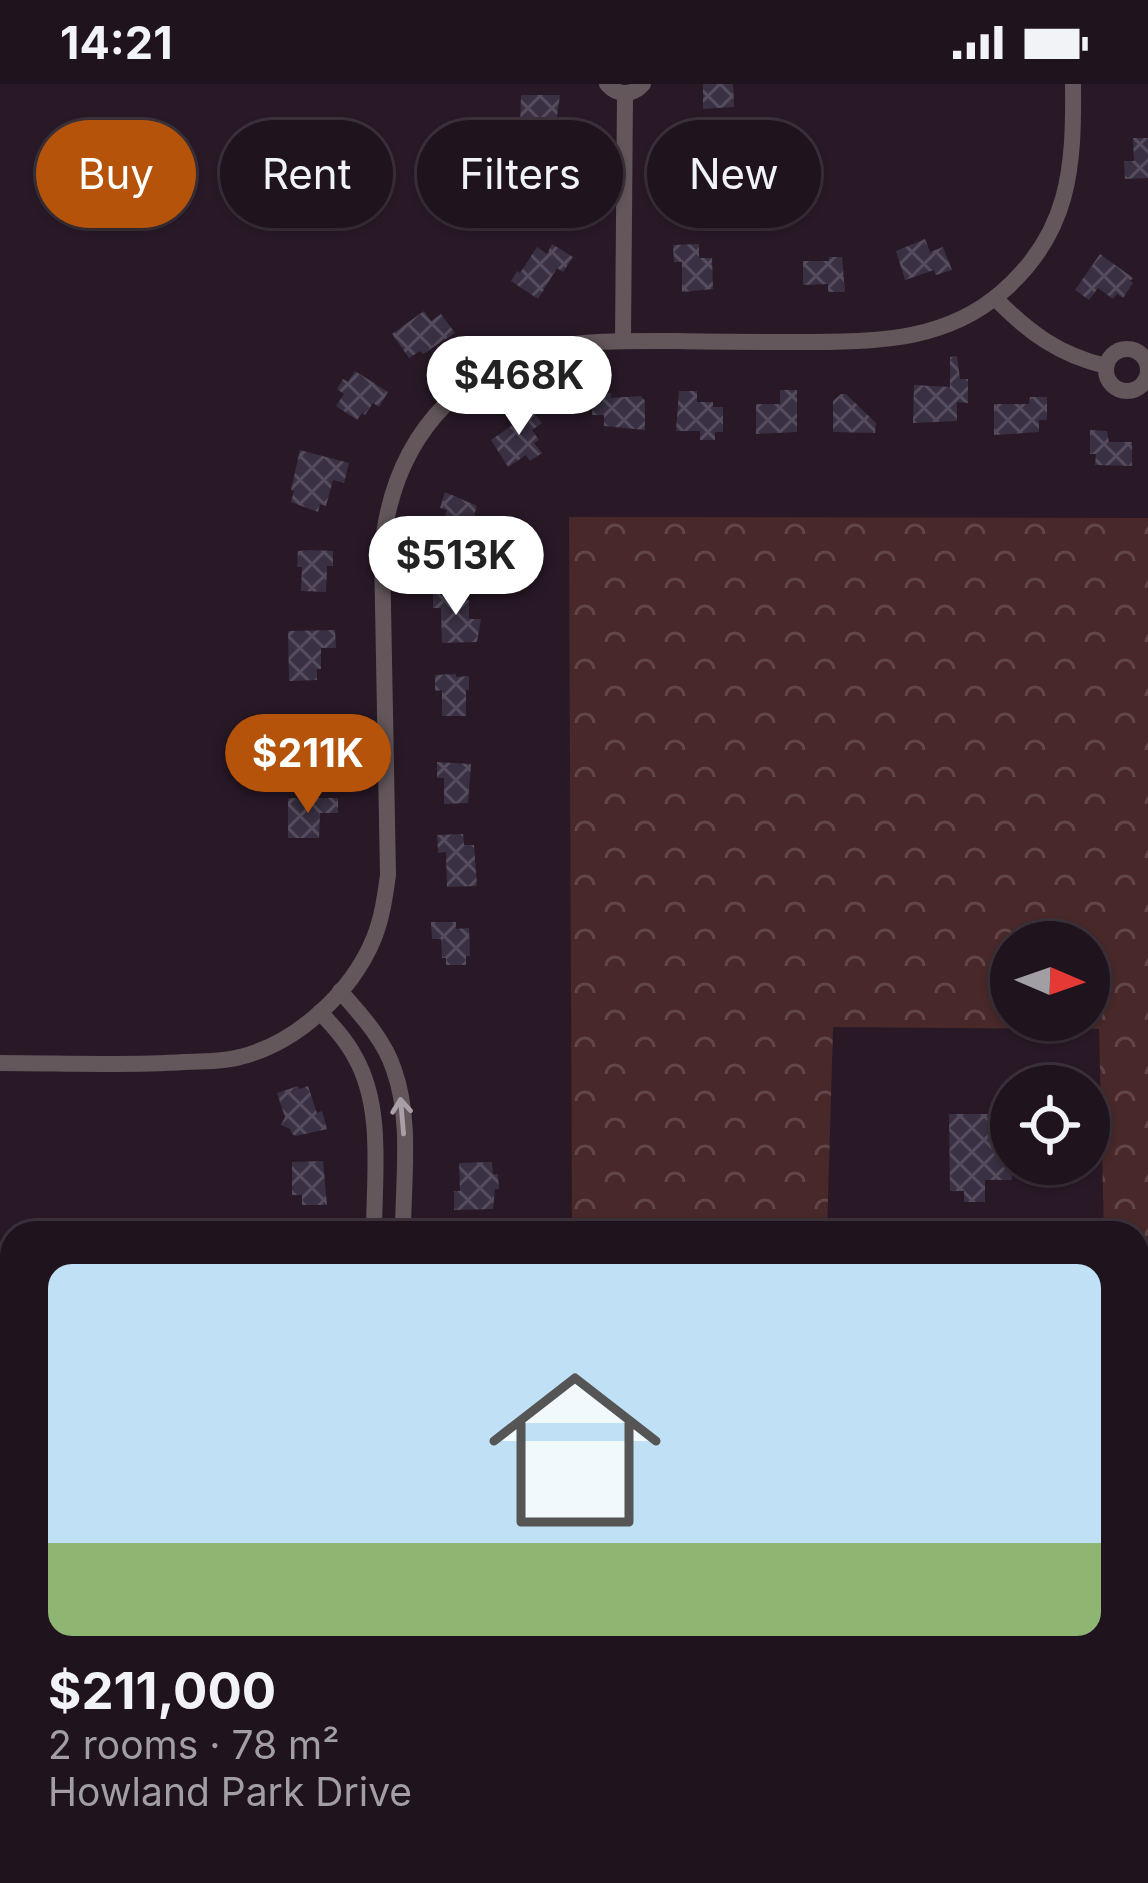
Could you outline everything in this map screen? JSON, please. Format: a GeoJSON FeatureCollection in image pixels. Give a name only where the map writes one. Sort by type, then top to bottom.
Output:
{"type":"FeatureCollection","features":[{"type":"Feature","properties":{"kind":"street"},"geometry":{"type":"LineString","coordinates":[[607,84],[625,94]]}},
{"type":"Feature","properties":{"kind":"street"},"geometry":{"type":"LineString","coordinates":[[625,94],[643,84]]}},
{"type":"Feature","properties":{"kind":"street"},"geometry":{"type":"LineString","coordinates":[[0,1063],[238,1058],[292,1034],[340,991],[373,942],[385,898],[382,551],[386,512],[401,466],[425,427],[456,393],[505,361],[563,344],[889,340],[946,327],[995,298],[1037,254],[1060,212],[1073,154],[1073,84]]}},
{"type":"Feature","properties":{"kind":"street"},"geometry":{"type":"LineString","coordinates":[[623,341],[625,94]]}},
{"type":"Feature","properties":{"kind":"street"},"geometry":{"type":"LineString","coordinates":[[995,298],[1042,341],[1106,366]]}},
{"type":"Feature","properties":{"kind":"street"},"geometry":{"type":"LineString","coordinates":[[340,991],[370,1025],[395,1072],[403,1112],[403,1221]]}},
{"type":"Feature","properties":{"kind":"street"},"geometry":{"type":"LineString","coordinates":[[320,1012],[350,1048],[366,1084],[374,1140],[374,1221]]}},
{"type":"Feature","properties":{"kind":"green space"},"geometry":{"type":"Polygon","coordinates":[[[569,517],[1148,518],[1148,1221],[1104,1221],[1103,1185],[1110,1185],[1110,1065],[1100,1065],[1099,1041],[1110,1041],[1110,921],[990,921],[990,1028],[833,1027],[827,1221],[572,1221],[569,517]]]}},
{"type":"Feature","properties":{"kind":"building"},"geometry":{"type":"Polygon","coordinates":[[[703,84],[733,84],[734,107],[703,109],[703,84]]]}},
{"type":"Feature","properties":{"kind":"building"},"geometry":{"type":"Polygon","coordinates":[[[521,95],[560,95],[556,120],[520,120],[521,95]]]}},
{"type":"Feature","properties":{"kind":"building"},"geometry":{"type":"Polygon","coordinates":[[[1133,138],[1148,138],[1148,178],[1125,179],[1124,161],[1134,161],[1133,138]]]}},
{"type":"Feature","properties":{"kind":"building"},"geometry":{"type":"Polygon","coordinates":[[[925,239],[930,252],[943,247],[952,270],[936,275],[934,270],[905,280],[896,251],[925,239]]]}},
{"type":"Feature","properties":{"kind":"building"},"geometry":{"type":"Polygon","coordinates":[[[552,244],[573,257],[563,272],[557,268],[538,299],[511,281],[537,247],[547,254],[552,244]]]}},
{"type":"Feature","properties":{"kind":"building"},"geometry":{"type":"Polygon","coordinates":[[[699,244],[699,258],[712,258],[713,289],[682,292],[682,262],[674,262],[673,245],[699,244]]]}},
{"type":"Feature","properties":{"kind":"building"},"geometry":{"type":"Polygon","coordinates":[[[1100,254],[1133,278],[1123,298],[1117,294],[1113,299],[1098,288],[1089,300],[1075,290],[1100,254]]]}},
{"type":"Feature","properties":{"kind":"building"},"geometry":{"type":"Polygon","coordinates":[[[829,257],[842,257],[845,292],[828,292],[828,284],[803,285],[803,261],[829,261],[829,257]]]}},
{"type":"Feature","properties":{"kind":"building"},"geometry":{"type":"Polygon","coordinates":[[[424,311],[431,321],[441,314],[455,333],[409,358],[392,334],[424,311]]]}},
{"type":"Feature","properties":{"kind":"building"},"geometry":{"type":"Polygon","coordinates":[[[957,356],[960,379],[968,379],[968,403],[957,402],[957,421],[913,423],[914,385],[950,387],[950,357],[957,356]]]}},
{"type":"Feature","properties":{"kind":"building"},"geometry":{"type":"Polygon","coordinates":[[[355,371],[388,392],[379,407],[373,403],[357,420],[336,406],[344,394],[337,389],[355,371]]]}},
{"type":"Feature","properties":{"kind":"building"},"geometry":{"type":"Polygon","coordinates":[[[780,390],[797,390],[797,432],[756,434],[756,404],[780,404],[780,390]]]}},
{"type":"Feature","properties":{"kind":"building"},"geometry":{"type":"Polygon","coordinates":[[[679,391],[697,391],[697,402],[723,407],[723,432],[715,432],[715,440],[700,440],[700,431],[676,431],[679,391]]]}},
{"type":"Feature","properties":{"kind":"building"},"geometry":{"type":"Polygon","coordinates":[[[593,393],[611,393],[611,398],[641,396],[645,430],[604,426],[604,415],[592,415],[593,393]]]}},
{"type":"Feature","properties":{"kind":"building"},"geometry":{"type":"Polygon","coordinates":[[[841,394],[876,423],[875,433],[833,432],[833,401],[841,394]]]}},
{"type":"Feature","properties":{"kind":"building"},"geometry":{"type":"Polygon","coordinates":[[[1030,397],[1047,397],[1047,420],[1039,420],[1039,432],[994,435],[994,404],[1029,404],[1030,397]]]}},
{"type":"Feature","properties":{"kind":"building"},"geometry":{"type":"Polygon","coordinates":[[[529,406],[542,423],[532,430],[542,453],[530,461],[526,455],[508,467],[491,440],[518,421],[514,415],[529,406]]]}},
{"type":"Feature","properties":{"kind":"building"},"geometry":{"type":"Polygon","coordinates":[[[1090,430],[1107,431],[1109,442],[1132,442],[1132,466],[1095,465],[1090,430]]]}},
{"type":"Feature","properties":{"kind":"building"},"geometry":{"type":"Polygon","coordinates":[[[300,450],[349,463],[344,483],[333,480],[326,506],[320,504],[318,512],[291,502],[300,450]]]}},
{"type":"Feature","properties":{"kind":"building"},"geometry":{"type":"Polygon","coordinates":[[[445,492],[477,506],[474,515],[480,517],[475,529],[467,526],[461,542],[438,534],[447,510],[440,508],[445,492]]]}},
{"type":"Feature","properties":{"kind":"building"},"geometry":{"type":"Polygon","coordinates":[[[298,551],[333,551],[326,592],[301,591],[298,551]]]}},
{"type":"Feature","properties":{"kind":"building"},"geometry":{"type":"Polygon","coordinates":[[[433,590],[458,590],[459,601],[469,600],[469,619],[481,619],[477,642],[442,643],[441,608],[433,608],[433,590]]]}},
{"type":"Feature","properties":{"kind":"building"},"geometry":{"type":"Polygon","coordinates":[[[335,630],[336,648],[321,648],[317,680],[289,681],[288,631],[335,630]]]}},
{"type":"Feature","properties":{"kind":"building"},"geometry":{"type":"Polygon","coordinates":[[[435,675],[469,676],[466,716],[442,716],[442,690],[435,691],[435,675]]]}},
{"type":"Feature","properties":{"kind":"building"},"geometry":{"type":"Polygon","coordinates":[[[303,716],[337,716],[330,758],[306,759],[303,716]]]}},
{"type":"Feature","properties":{"kind":"building"},"geometry":{"type":"Polygon","coordinates":[[[437,762],[471,764],[468,803],[444,804],[444,778],[437,778],[437,762]]]}},
{"type":"Feature","properties":{"kind":"building"},"geometry":{"type":"Polygon","coordinates":[[[288,798],[338,798],[338,813],[320,813],[319,838],[288,838],[288,798]]]}},
{"type":"Feature","properties":{"kind":"building"},"geometry":{"type":"Polygon","coordinates":[[[463,834],[464,845],[474,845],[477,886],[447,887],[446,852],[438,853],[437,835],[463,834]]]}},
{"type":"Feature","properties":{"kind":"building"},"geometry":{"type":"Polygon","coordinates":[[[431,922],[456,922],[456,929],[469,928],[466,965],[446,965],[441,939],[432,939],[431,922]]]}},
{"type":"Feature","properties":{"kind":"building"},"geometry":{"type":"Polygon","coordinates":[[[308,1086],[327,1129],[296,1136],[281,1125],[285,1117],[277,1093],[308,1086]]]}},
{"type":"Feature","properties":{"kind":"building"},"geometry":{"type":"Polygon","coordinates":[[[949,1114],[990,1114],[990,1180],[985,1180],[985,1202],[964,1202],[964,1191],[950,1191],[949,1114]]]}},
{"type":"Feature","properties":{"kind":"building"},"geometry":{"type":"Polygon","coordinates":[[[323,1161],[327,1205],[302,1205],[302,1195],[292,1195],[292,1162],[323,1161]]]}},
{"type":"Feature","properties":{"kind":"building"},"geometry":{"type":"Polygon","coordinates":[[[492,1162],[499,1189],[495,1189],[493,1209],[454,1210],[454,1191],[460,1191],[459,1163],[492,1162]]]}}]}
